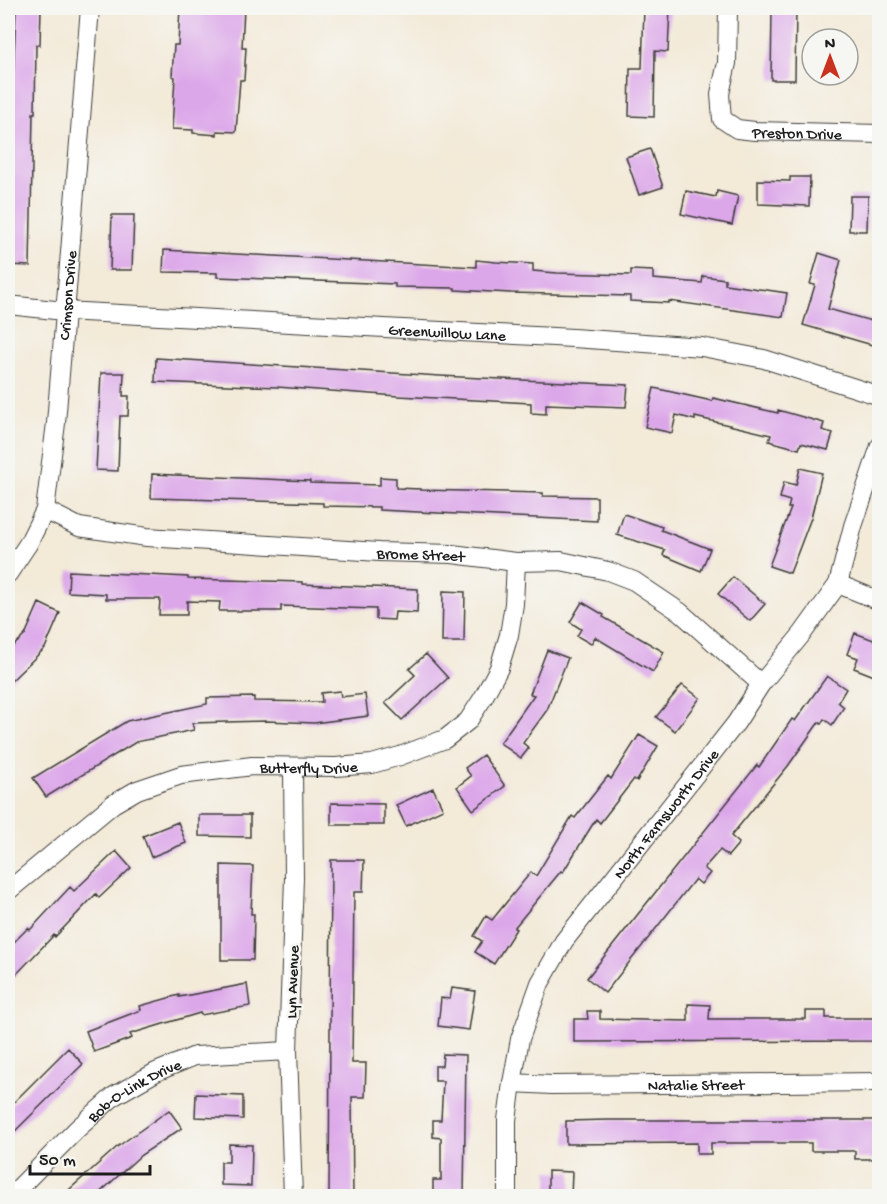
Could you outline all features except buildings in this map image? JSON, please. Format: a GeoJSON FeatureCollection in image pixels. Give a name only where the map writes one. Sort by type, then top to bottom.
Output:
{"type":"FeatureCollection","features":[{"type":"Feature","properties":{"kind":"street","name":"Crimson Drive"},"geometry":{"type":"LineString","coordinates":[[8,574],[28,544],[45,510],[56,423],[90,8]]}},
{"type":"Feature","properties":{"kind":"street","name":"Preston Drive"},"geometry":{"type":"LineString","coordinates":[[728,8],[727,63],[720,94],[723,119],[737,129],[755,131],[879,134]]}},
{"type":"Feature","properties":{"kind":"street","name":"Greenwillow Lane"},"geometry":{"type":"LineString","coordinates":[[8,305],[64,311],[702,347],[764,359],[879,396]]}},
{"type":"Feature","properties":{"kind":"street","name":"North Farnsworth Drive"},"geometry":{"type":"LineString","coordinates":[[507,1197],[507,1120],[512,1083],[520,1039],[540,983],[564,941],[736,723],[761,684],[802,634],[838,584],[853,526],[879,447]]}},
{"type":"Feature","properties":{"kind":"street","name":"Brome Street"},"geometry":{"type":"LineString","coordinates":[[45,510],[79,527],[147,537],[379,552],[452,554],[516,562],[561,561],[608,571],[634,581],[680,612],[761,684]]}},
{"type":"Feature","properties":{"kind":"street","name":"Butterfly Drive"},"geometry":{"type":"LineString","coordinates":[[10,883],[113,804],[137,790],[182,775],[252,766],[293,768],[372,764],[445,739],[468,721],[499,668],[509,635],[514,603],[516,562]]}},
{"type":"Feature","properties":{"kind":"street"},"geometry":{"type":"LineString","coordinates":[[838,584],[879,601]]}},
{"type":"Feature","properties":{"kind":"street","name":"Lyn Avenue"},"geometry":{"type":"LineString","coordinates":[[293,768],[294,878],[288,1051],[293,1197]]}},
{"type":"Feature","properties":{"kind":"street","name":"Bob-O-Link Drive"},"geometry":{"type":"LineString","coordinates":[[11,1197],[77,1129],[114,1096],[156,1072],[195,1056],[288,1051]]}},
{"type":"Feature","properties":{"kind":"street","name":"Natalie Street"},"geometry":{"type":"LineString","coordinates":[[512,1083],[552,1085],[879,1082]]}}]}
